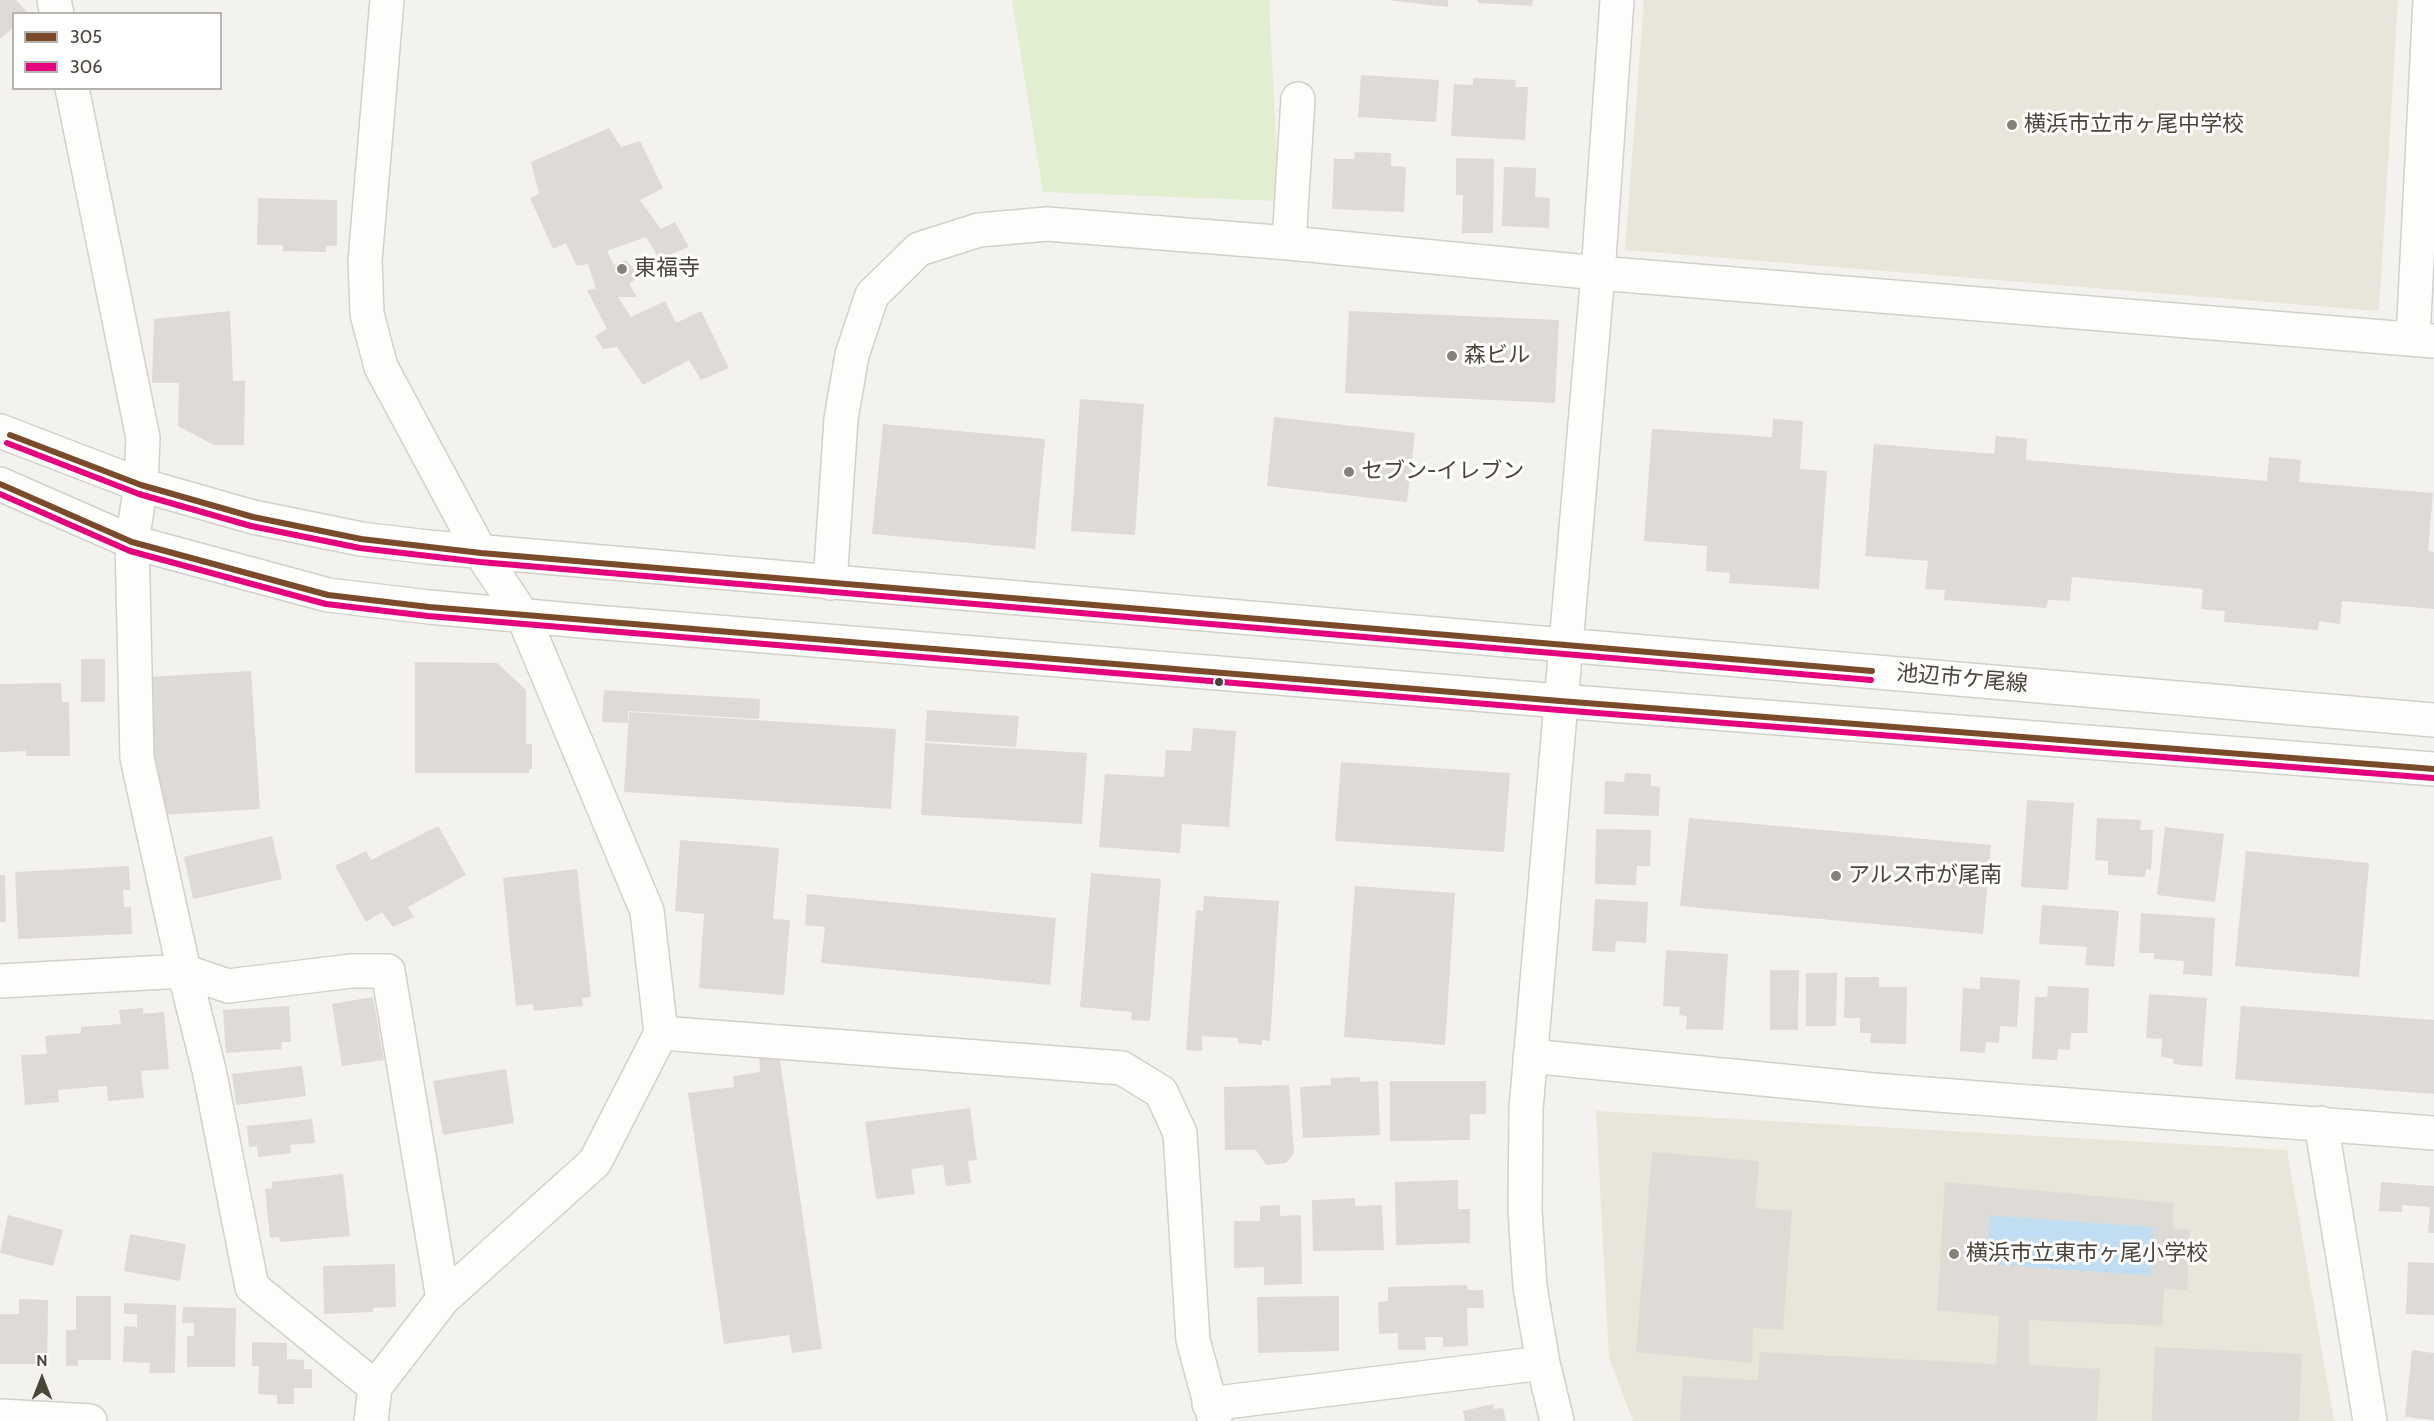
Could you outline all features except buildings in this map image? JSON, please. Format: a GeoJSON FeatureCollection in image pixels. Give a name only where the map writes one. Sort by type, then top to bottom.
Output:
{"type":"FeatureCollection","features":[{"type":"Feature","properties":{"kind":"street"},"geometry":{"type":"LineString","coordinates":[[371,1421],[375,1387],[443,1299],[595,1161],[661,1034],[647,911],[523,616],[481,553],[381,367],[367,314],[365,261],[387,0]]}},
{"type":"Feature","properties":{"kind":"street"},"geometry":{"type":"LineString","coordinates":[[1557,1421],[1543,1363],[1530,1287],[1525,1210],[1530,1056],[1598,273],[1617,0]]}},
{"type":"Feature","properties":{"kind":"street"},"geometry":{"type":"LineString","coordinates":[[830,583],[841,419],[852,355],[872,295],[920,249],[980,230],[1047,224],[1289,243],[1598,273],[2424,340],[2431,19]]}},
{"type":"Feature","properties":{"kind":"street"},"geometry":{"type":"LineString","coordinates":[[72,90],[143,438],[141,485],[132,542],[136,758],[209,1070],[252,1287],[375,1387]]}},
{"type":"Feature","properties":{"kind":"street"},"geometry":{"type":"LineString","coordinates":[[1289,243],[1298,99]]}},
{"type":"Feature","properties":{"kind":"street","name":"池辺市ケ尾線"},"geometry":{"type":"LineString","coordinates":[[0,431],[141,485],[253,517],[329,533],[481,553],[2434,720]]}},
{"type":"Feature","properties":{"kind":"street"},"geometry":{"type":"LineString","coordinates":[[0,484],[132,542],[328,595],[523,616],[1560,701],[2434,768]]}},
{"type":"Feature","properties":{"kind":"street"},"geometry":{"type":"LineString","coordinates":[[0,981],[184,971],[228,986],[351,971],[388,970],[443,1299]]}},
{"type":"Feature","properties":{"kind":"street"},"geometry":{"type":"LineString","coordinates":[[661,1034],[1122,1068],[1161,1092],[1180,1133],[1192,1340],[1212,1413],[1543,1363]]}},
{"type":"Feature","properties":{"kind":"street"},"geometry":{"type":"LineString","coordinates":[[1530,1056],[1874,1090],[2434,1133]]}},
{"type":"Feature","properties":{"kind":"street"},"geometry":{"type":"LineString","coordinates":[[2321,1123],[2370,1421]]}},
{"type":"Feature","properties":{"kind":"street"},"geometry":{"type":"LineString","coordinates":[[0,1416],[90,1421]]}},
{"type":"Feature","properties":{"kind":"shaded area","name":"横浜市立市ヶ尾中学校"},"geometry":{"type":"Polygon","coordinates":[[[1644,0],[2398,0],[2379,311],[1625,250],[1644,0]]]}},
{"type":"Feature","properties":{"kind":"shaded area","name":"横浜市立東市ヶ尾小学校"},"geometry":{"type":"Polygon","coordinates":[[[1596,1111],[2287,1150],[2334,1421],[1633,1421],[1609,1358],[1596,1111]]]}},
{"type":"Feature","properties":{"kind":"green space"},"geometry":{"type":"Polygon","coordinates":[[[1012,0],[1269,0],[1279,201],[1043,192],[1012,0]]]}},
{"type":"Feature","properties":{"kind":"water"},"geometry":{"type":"Polygon","coordinates":[[[1989,1215],[2154,1227],[2151,1276],[1986,1264],[1989,1215]]]}},
{"type":"Feature","properties":{"kind":"transit line","name":"305"},"geometry":{"type":"LineString","coordinates":[[10,435],[141,485],[253,517],[361,539],[481,553],[1872,671]]}},
{"type":"Feature","properties":{"kind":"transit line","name":"306"},"geometry":{"type":"LineString","coordinates":[[7,443],[139,494],[251,526],[360,548],[480,562],[1871,680]]}},
{"type":"Feature","properties":{"kind":"transit line","name":"305"},"geometry":{"type":"LineString","coordinates":[[0,484],[132,542],[328,595],[429,607],[1560,701],[2434,769]]}},
{"type":"Feature","properties":{"kind":"transit line","name":"306"},"geometry":{"type":"LineString","coordinates":[[0,494],[130,551],[326,604],[428,616],[1559,710],[2433,778]]}},
{"type":"Feature","properties":{"kind":"place","name":"横浜市立市ヶ尾中学校"},"geometry":{"type":"Point","coordinates":[2012,125]}},
{"type":"Feature","properties":{"kind":"place","name":"東福寺"},"geometry":{"type":"Point","coordinates":[622,269]}},
{"type":"Feature","properties":{"kind":"place","name":"森ビル"},"geometry":{"type":"Point","coordinates":[1452,356]}},
{"type":"Feature","properties":{"kind":"place","name":"セブン-イレブン"},"geometry":{"type":"Point","coordinates":[1349,472]}},
{"type":"Feature","properties":{"kind":"place","name":"アルス市が尾南"},"geometry":{"type":"Point","coordinates":[1836,876]}},
{"type":"Feature","properties":{"kind":"place","name":"横浜市立東市ヶ尾小学校"},"geometry":{"type":"Point","coordinates":[1954,1254]}}]}
